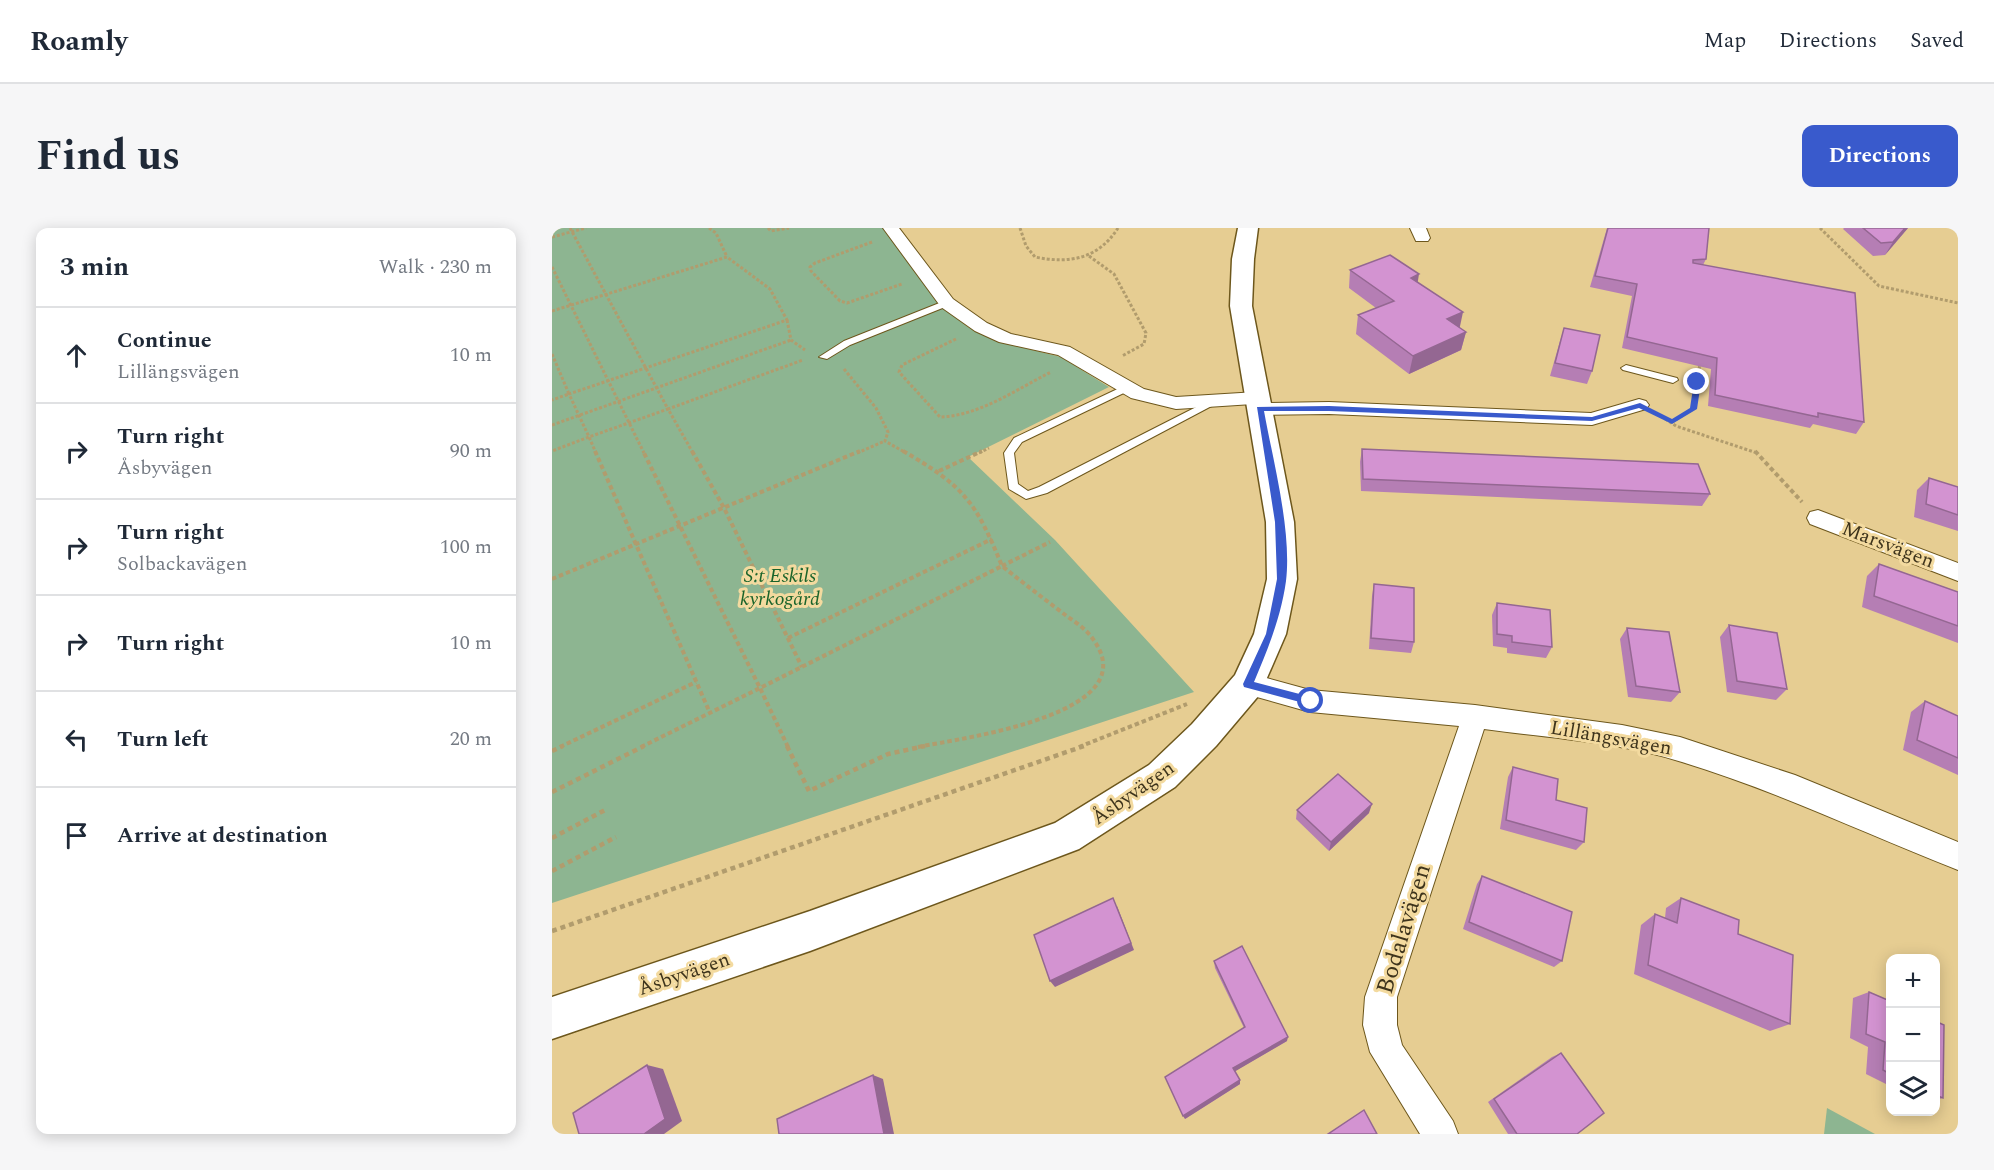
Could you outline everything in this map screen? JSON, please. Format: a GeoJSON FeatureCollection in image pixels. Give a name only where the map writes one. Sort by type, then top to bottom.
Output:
{"type":"FeatureCollection","features":[{"type":"Feature","properties":{"kind":"street","name":"Åsbyvägen"},"geometry":{"type":"LineString","coordinates":[[552,1018],[810,931],[1066,837],[1117,807],[1162,776],[1214,724],[1248,684],[1270,634],[1282,579],[1280,522],[1241,306],[1243,259],[1248,228]]}},
{"type":"Feature","properties":{"kind":"street"},"geometry":{"type":"LineString","coordinates":[[893,231],[947,303],[981,327],[1005,338],[1064,351],[1138,394],[1176,402],[1216,401],[1592,419],[1640,405]]}},
{"type":"Feature","properties":{"kind":"street","name":"Marsvägen"},"geometry":{"type":"LineString","coordinates":[[1818,518],[1958,572]]}},
{"type":"Feature","properties":{"kind":"street","name":"Lillängsvägen"},"geometry":{"type":"LineString","coordinates":[[1248,684],[1311,701],[1475,716],[1622,737],[1680,749],[1785,784],[1958,856]]}},
{"type":"Feature","properties":{"kind":"street","name":"Bodalavägen"},"geometry":{"type":"LineString","coordinates":[[1440,1134],[1388,1052],[1380,1025],[1381,997],[1475,716]]}},
{"type":"Feature","properties":{"kind":"lane"},"geometry":{"type":"LineString","coordinates":[[820,356],[947,303]]}},
{"type":"Feature","properties":{"kind":"lane"},"geometry":{"type":"LineString","coordinates":[[1626,368],[1673,380]]}},
{"type":"Feature","properties":{"kind":"lane"},"geometry":{"type":"LineString","coordinates":[[1126,388],[1018,440],[1009,453],[1013,486],[1026,495],[1044,490],[1216,401]]}},
{"type":"Feature","properties":{"kind":"path"},"geometry":{"type":"LineString","coordinates":[[552,237],[571,230],[586,228]]}},
{"type":"Feature","properties":{"kind":"path"},"geometry":{"type":"LineString","coordinates":[[709,228],[716,233],[727,257],[771,287],[788,320],[790,340]]}},
{"type":"Feature","properties":{"kind":"path"},"geometry":{"type":"LineString","coordinates":[[768,228],[771,231],[789,228]]}},
{"type":"Feature","properties":{"kind":"path"},"geometry":{"type":"LineString","coordinates":[[1020,228],[1026,246],[1035,257],[1066,261],[1089,256],[1110,244],[1118,228]]}},
{"type":"Feature","properties":{"kind":"path"},"geometry":{"type":"LineString","coordinates":[[1820,228],[1879,286],[1958,303]]}},
{"type":"Feature","properties":{"kind":"path"},"geometry":{"type":"LineString","coordinates":[[571,230],[724,508],[802,666]]}},
{"type":"Feature","properties":{"kind":"path"},"geometry":{"type":"LineString","coordinates":[[893,231],[815,263],[810,267],[811,271],[840,301],[847,303],[926,275]]}},
{"type":"Feature","properties":{"kind":"path"},"geometry":{"type":"LineString","coordinates":[[1089,256],[1114,274],[1146,333],[1144,344],[1097,369]]}},
{"type":"Feature","properties":{"kind":"path"},"geometry":{"type":"LineString","coordinates":[[552,310],[727,257]]}},
{"type":"Feature","properties":{"kind":"path"},"geometry":{"type":"LineString","coordinates":[[552,267],[809,791],[888,754],[1045,719],[1068,710],[1089,696],[1100,679],[1104,658],[1098,642],[1070,615],[1002,566],[983,519],[966,496],[939,471],[885,441]]}},
{"type":"Feature","properties":{"kind":"path"},"geometry":{"type":"LineString","coordinates":[[552,400],[788,320]]}},
{"type":"Feature","properties":{"kind":"path"},"geometry":{"type":"LineString","coordinates":[[981,327],[902,365],[899,372],[940,417],[949,419],[971,410],[1079,359]]}},
{"type":"Feature","properties":{"kind":"path"},"geometry":{"type":"LineString","coordinates":[[552,425],[790,340],[843,368],[861,388],[888,432],[885,441],[552,579]]}},
{"type":"Feature","properties":{"kind":"path"},"geometry":{"type":"LineString","coordinates":[[552,354],[710,713]]}},
{"type":"Feature","properties":{"kind":"path"},"geometry":{"type":"LineString","coordinates":[[1672,422],[1693,409],[1701,354]]}},
{"type":"Feature","properties":{"kind":"path"},"geometry":{"type":"LineString","coordinates":[[552,451],[820,356]]}},
{"type":"Feature","properties":{"kind":"path"},"geometry":{"type":"LineString","coordinates":[[1640,405],[1676,426],[1754,450],[1818,518]]}},
{"type":"Feature","properties":{"kind":"path"},"geometry":{"type":"LineString","coordinates":[[939,471],[1012,437],[1018,440]]}},
{"type":"Feature","properties":{"kind":"path"},"geometry":{"type":"LineString","coordinates":[[788,638],[992,539]]}},
{"type":"Feature","properties":{"kind":"path"},"geometry":{"type":"LineString","coordinates":[[552,792],[1050,542]]}},
{"type":"Feature","properties":{"kind":"path"},"geometry":{"type":"LineString","coordinates":[[552,752],[696,682]]}},
{"type":"Feature","properties":{"kind":"path"},"geometry":{"type":"LineString","coordinates":[[552,931],[1106,738],[1186,703],[1214,724]]}},
{"type":"Feature","properties":{"kind":"path"},"geometry":{"type":"LineString","coordinates":[[552,838],[605,810]]}},
{"type":"Feature","properties":{"kind":"path"},"geometry":{"type":"LineString","coordinates":[[552,871],[616,837]]}},
{"type":"Feature","properties":{"kind":"green space","name":"S:t Eskils kyrkogård"},"geometry":{"type":"Polygon","coordinates":[[[552,228],[884,228],[940,305],[968,327],[1004,343],[1061,357],[1109,387],[968,457],[1055,540],[1194,692],[552,903],[552,228]]]}},
{"type":"Feature","properties":{"kind":"green space"},"geometry":{"type":"Polygon","coordinates":[[[1827,1108],[1875,1134],[1824,1134],[1827,1108]]]}},
{"type":"Feature","properties":{"kind":"building"},"geometry":{"type":"Polygon","coordinates":[[[1608,228],[1709,228],[1706,259],[1693,260],[1693,263],[1855,293],[1864,422],[1818,413],[1818,417],[1715,395],[1717,358],[1627,337],[1637,284],[1595,276],[1608,228]]]}},
{"type":"Feature","properties":{"kind":"building"},"geometry":{"type":"Polygon","coordinates":[[[1863,228],[1905,228],[1893,242],[1881,243],[1863,228]]]}},
{"type":"Feature","properties":{"kind":"building"},"geometry":{"type":"Polygon","coordinates":[[[1390,255],[1419,274],[1411,278],[1463,312],[1447,319],[1466,332],[1413,356],[1358,315],[1394,301],[1350,270],[1390,255]]]}},
{"type":"Feature","properties":{"kind":"building"},"geometry":{"type":"Polygon","coordinates":[[[1564,328],[1600,335],[1592,371],[1555,363],[1564,328]]]}},
{"type":"Feature","properties":{"kind":"building"},"geometry":{"type":"Polygon","coordinates":[[[1362,449],[1698,464],[1710,494],[1363,479],[1362,449]]]}},
{"type":"Feature","properties":{"kind":"building"},"geometry":{"type":"Polygon","coordinates":[[[1929,478],[1958,487],[1958,515],[1926,504],[1929,478]]]}},
{"type":"Feature","properties":{"kind":"building"},"geometry":{"type":"Polygon","coordinates":[[[1879,564],[1958,592],[1958,626],[1874,596],[1879,564]]]}},
{"type":"Feature","properties":{"kind":"building"},"geometry":{"type":"Polygon","coordinates":[[[1374,584],[1414,588],[1414,642],[1371,638],[1374,584]]]}},
{"type":"Feature","properties":{"kind":"building"},"geometry":{"type":"Polygon","coordinates":[[[1497,603],[1550,610],[1552,647],[1512,642],[1512,636],[1497,634],[1497,603]]]}},
{"type":"Feature","properties":{"kind":"building"},"geometry":{"type":"Polygon","coordinates":[[[1729,625],[1777,633],[1787,689],[1737,681],[1729,625]]]}},
{"type":"Feature","properties":{"kind":"building"},"geometry":{"type":"Polygon","coordinates":[[[1627,628],[1669,632],[1680,692],[1636,686],[1627,628]]]}},
{"type":"Feature","properties":{"kind":"building"},"geometry":{"type":"Polygon","coordinates":[[[1925,701],[1958,716],[1958,758],[1917,740],[1925,701]]]}},
{"type":"Feature","properties":{"kind":"building"},"geometry":{"type":"Polygon","coordinates":[[[1513,767],[1558,779],[1556,800],[1587,808],[1584,842],[1506,820],[1513,767]]]}},
{"type":"Feature","properties":{"kind":"building"},"geometry":{"type":"Polygon","coordinates":[[[1338,774],[1372,804],[1331,842],[1297,810],[1338,774]]]}},
{"type":"Feature","properties":{"kind":"building"},"geometry":{"type":"Polygon","coordinates":[[[1482,876],[1572,912],[1562,961],[1469,922],[1482,876]]]}},
{"type":"Feature","properties":{"kind":"building"},"geometry":{"type":"Polygon","coordinates":[[[1113,898],[1131,943],[1050,981],[1034,935],[1113,898]]]}},
{"type":"Feature","properties":{"kind":"building"},"geometry":{"type":"Polygon","coordinates":[[[1681,898],[1739,920],[1738,934],[1793,955],[1790,1024],[1648,965],[1655,914],[1677,923],[1681,898]]]}},
{"type":"Feature","properties":{"kind":"building"},"geometry":{"type":"Polygon","coordinates":[[[1242,946],[1288,1037],[1233,1068],[1240,1080],[1183,1116],[1165,1077],[1245,1027],[1214,961],[1242,946]]]}},
{"type":"Feature","properties":{"kind":"building"},"geometry":{"type":"Polygon","coordinates":[[[1869,992],[1886,999],[1886,1072],[1883,1070],[1885,1042],[1866,1034],[1869,992]]]}},
{"type":"Feature","properties":{"kind":"building"},"geometry":{"type":"Polygon","coordinates":[[[1940,1023],[1944,1025],[1943,1098],[1940,1097],[1940,1023]]]}},
{"type":"Feature","properties":{"kind":"building"},"geometry":{"type":"Polygon","coordinates":[[[1561,1053],[1604,1113],[1577,1134],[1517,1134],[1494,1099],[1561,1053]]]}},
{"type":"Feature","properties":{"kind":"building"},"geometry":{"type":"Polygon","coordinates":[[[647,1065],[665,1119],[644,1134],[579,1134],[573,1113],[647,1065]]]}},
{"type":"Feature","properties":{"kind":"building"},"geometry":{"type":"Polygon","coordinates":[[[873,1075],[884,1134],[779,1134],[777,1119],[873,1075]]]}},
{"type":"Feature","properties":{"kind":"building"},"geometry":{"type":"Polygon","coordinates":[[[1364,1110],[1377,1134],[1328,1134],[1364,1110]]]}},
{"type":"Feature","properties":{"kind":"route"},"geometry":{"type":"LineString","coordinates":[[1311,701],[1248,684],[1270,634],[1282,579],[1280,522],[1259,409],[1329,408],[1592,419],[1640,405],[1672,422],[1693,409],[1697,382]]}}]}
